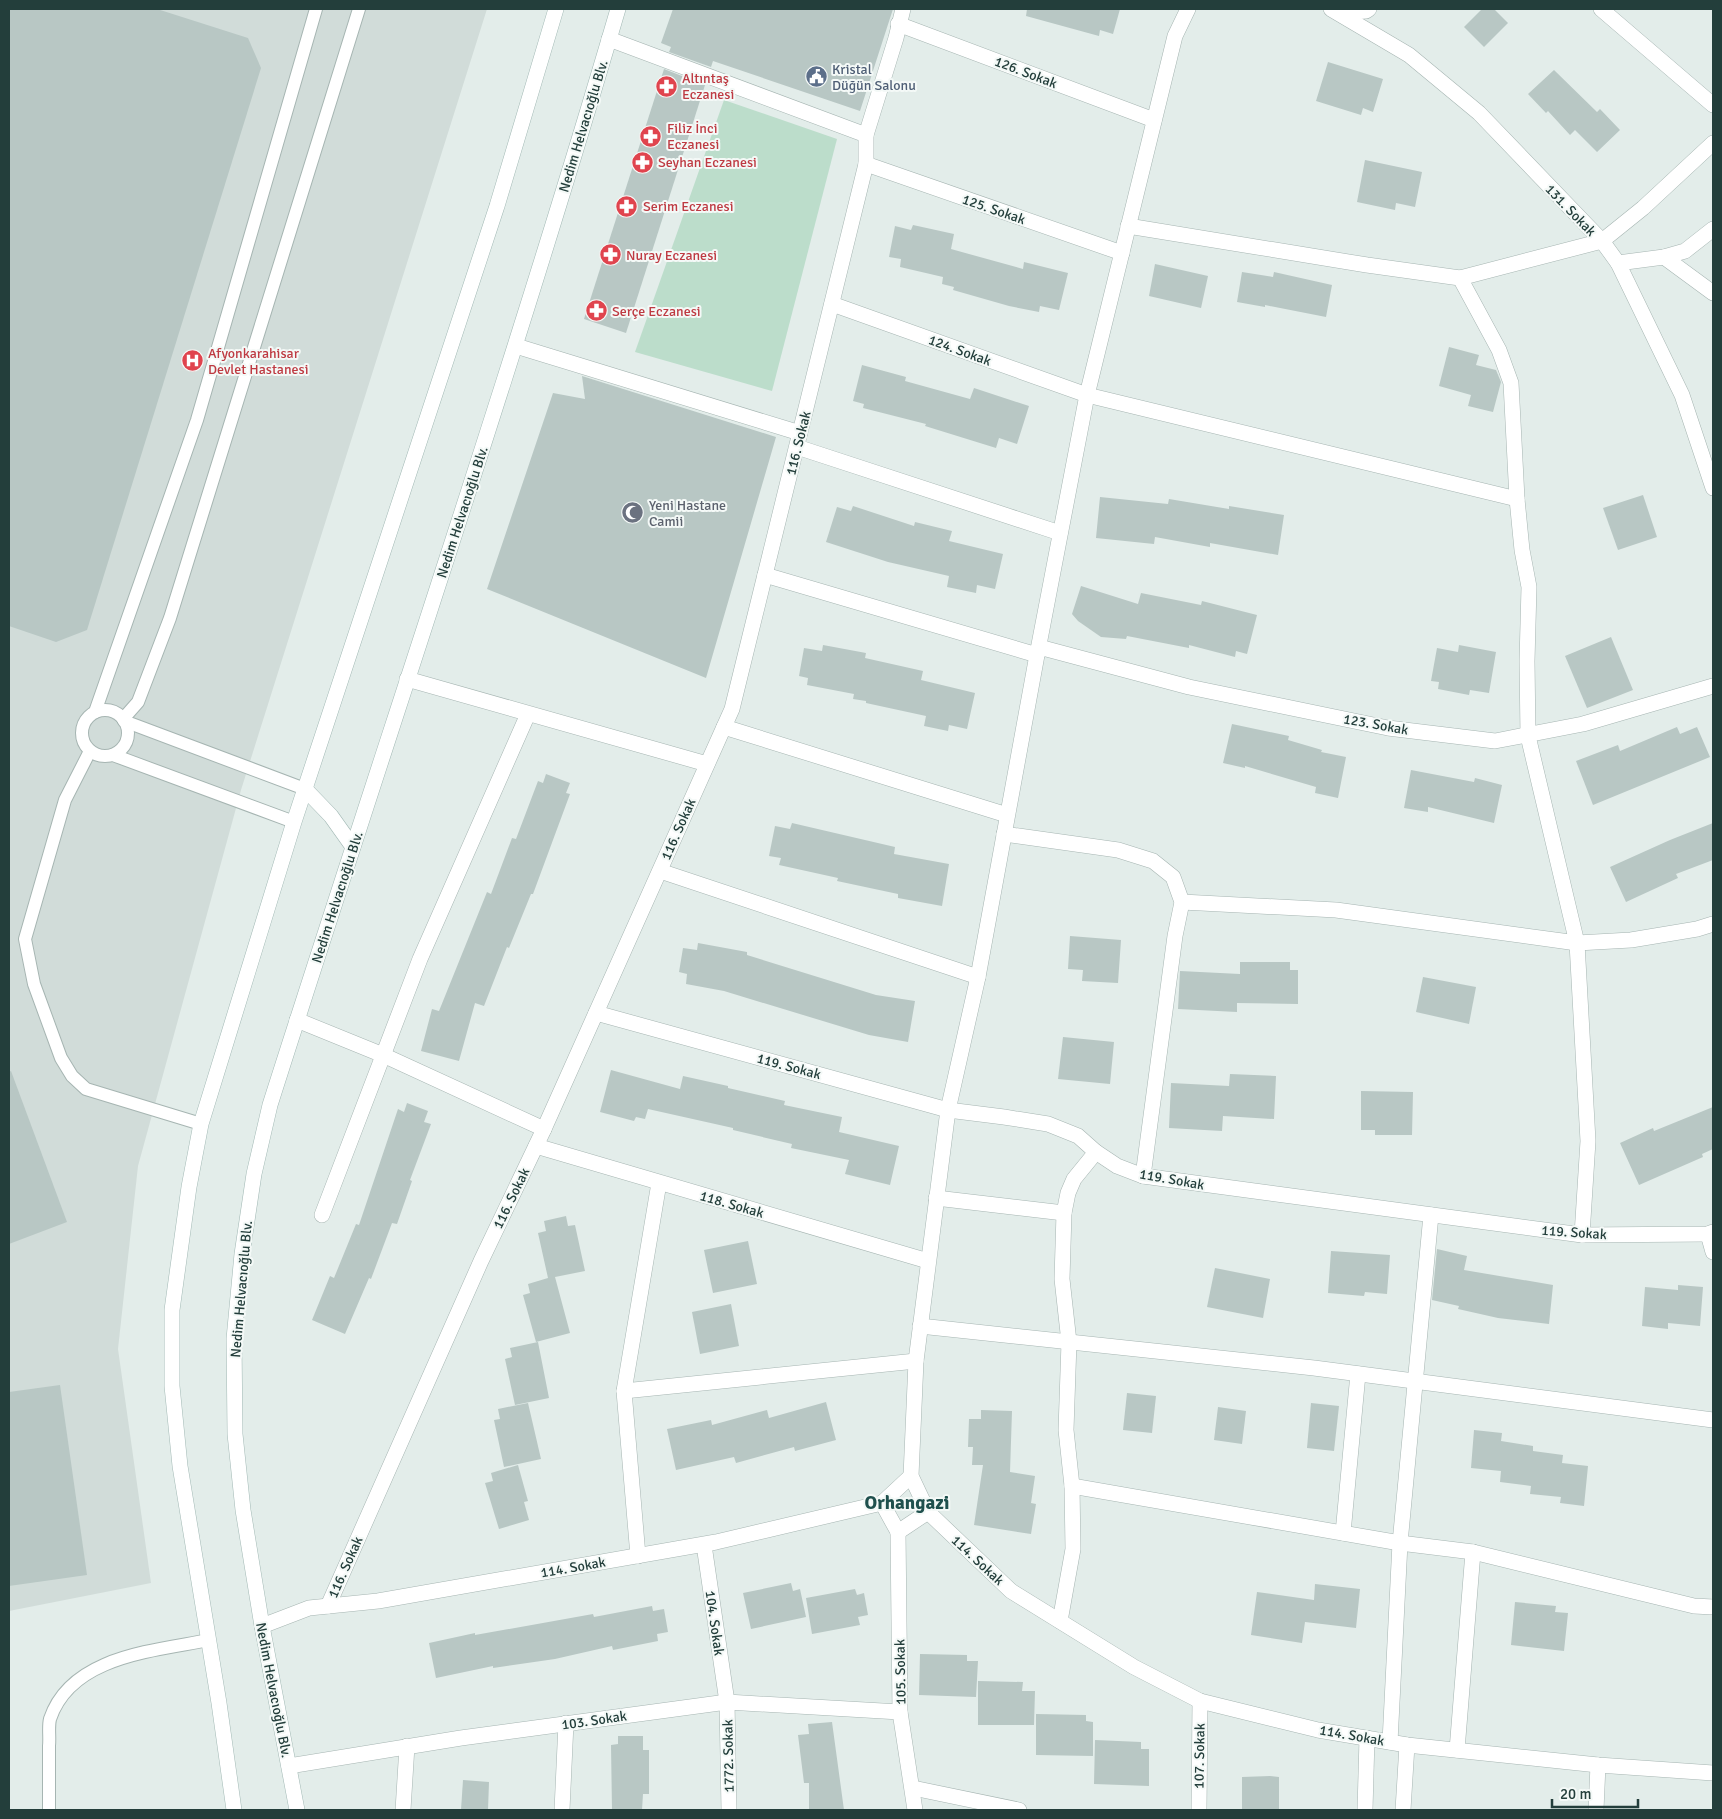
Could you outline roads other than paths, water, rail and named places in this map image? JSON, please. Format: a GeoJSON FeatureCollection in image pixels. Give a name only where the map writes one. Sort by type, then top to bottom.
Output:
{"type":"FeatureCollection","features":[{"type":"Feature","properties":{"kind":"street"},"geometry":{"type":"LineString","coordinates":[[234,1810],[209,1640],[180,1466],[172,1386],[172,1310],[189,1187],[201,1124],[294,822],[497,206],[556,9]]}},
{"type":"Feature","properties":{"kind":"street","name":"Nedim Helvacıoğlu Blv."},"geometry":{"type":"LineString","coordinates":[[297,1810],[262,1626],[243,1510],[235,1434],[234,1339],[242,1254],[254,1174],[270,1105],[516,346],[618,9]]}},
{"type":"Feature","properties":{"kind":"street","name":"116. Sokak"},"geometry":{"type":"LineString","coordinates":[[328,1606],[481,1261],[544,1129],[732,709],[866,164],[866,135],[903,9]]}},
{"type":"Feature","properties":{"kind":"street"},"geometry":{"type":"LineString","coordinates":[[911,1476],[916,1361],[948,1110],[978,977],[1087,395],[1175,36],[1188,9]]}},
{"type":"Feature","properties":{"kind":"street"},"geometry":{"type":"LineString","coordinates":[[1335,11],[1369,9]]}},
{"type":"Feature","properties":{"kind":"street"},"geometry":{"type":"LineString","coordinates":[[1601,9],[1713,105]]}},
{"type":"Feature","properties":{"kind":"street","name":"131. Sokak"},"geometry":{"type":"LineString","coordinates":[[1335,11],[1409,55],[1479,113],[1602,241],[1618,263],[1682,395],[1713,488]]}},
{"type":"Feature","properties":{"kind":"street","name":"126. Sokak"},"geometry":{"type":"LineString","coordinates":[[898,24],[1154,120]]}},
{"type":"Feature","properties":{"kind":"street"},"geometry":{"type":"LineString","coordinates":[[610,39],[866,135]]}},
{"type":"Feature","properties":{"kind":"street"},"geometry":{"type":"LineString","coordinates":[[1128,226],[1460,278],[1602,241],[1643,208],[1713,143]]}},
{"type":"Feature","properties":{"kind":"street","name":"125. Sokak"},"geometry":{"type":"LineString","coordinates":[[866,164],[1122,253]]}},
{"type":"Feature","properties":{"kind":"street"},"geometry":{"type":"LineString","coordinates":[[1618,263],[1664,257],[1685,250],[1713,229]]}},
{"type":"Feature","properties":{"kind":"street"},"geometry":{"type":"LineString","coordinates":[[1664,257],[1713,292]]}},
{"type":"Feature","properties":{"kind":"street"},"geometry":{"type":"LineString","coordinates":[[1460,278],[1499,350],[1511,383],[1517,498],[1522,550],[1529,587],[1527,661],[1528,736],[1577,944],[1588,1141],[1582,1235]]}},
{"type":"Feature","properties":{"kind":"street","name":"124. Sokak"},"geometry":{"type":"LineString","coordinates":[[832,304],[1087,395],[1517,498]]}},
{"type":"Feature","properties":{"kind":"street"},"geometry":{"type":"LineString","coordinates":[[516,346],[798,440],[1060,533]]}},
{"type":"Feature","properties":{"kind":"street","name":"123. Sokak"},"geometry":{"type":"LineString","coordinates":[[765,574],[1038,651],[1189,687],[1388,728],[1495,741],[1583,724],[1713,686]]}},
{"type":"Feature","properties":{"kind":"street"},"geometry":{"type":"LineString","coordinates":[[407,679],[707,764]]}},
{"type":"Feature","properties":{"kind":"street"},"geometry":{"type":"LineString","coordinates":[[322,1215],[420,960],[528,714]]}},
{"type":"Feature","properties":{"kind":"street"},"geometry":{"type":"LineString","coordinates":[[724,727],[1007,815]]}},
{"type":"Feature","properties":{"kind":"street"},"geometry":{"type":"LineString","coordinates":[[305,789],[331,816],[353,847]]}},
{"type":"Feature","properties":{"kind":"street"},"geometry":{"type":"LineString","coordinates":[[1004,834],[1118,850],[1154,861],[1173,877],[1182,902],[1175,936],[1143,1176]]}},
{"type":"Feature","properties":{"kind":"street"},"geometry":{"type":"LineString","coordinates":[[660,871],[978,977]]}},
{"type":"Feature","properties":{"kind":"street"},"geometry":{"type":"LineString","coordinates":[[1182,902],[1336,910],[1577,944],[1631,940],[1697,929],[1713,924]]}},
{"type":"Feature","properties":{"kind":"street","name":"119. Sokak"},"geometry":{"type":"LineString","coordinates":[[596,1013],[948,1110],[1048,1124],[1078,1136],[1096,1152],[1117,1166],[1143,1176],[1582,1235],[1710,1233]]}},
{"type":"Feature","properties":{"kind":"street"},"geometry":{"type":"LineString","coordinates":[[297,1020],[383,1055],[544,1129]]}},
{"type":"Feature","properties":{"kind":"street","name":"118. Sokak"},"geometry":{"type":"LineString","coordinates":[[536,1146],[928,1261]]}},
{"type":"Feature","properties":{"kind":"street"},"geometry":{"type":"LineString","coordinates":[[1060,1621],[1073,1549],[1072,1486],[1066,1430],[1069,1342],[1062,1279],[1064,1213],[1068,1193],[1074,1179],[1096,1152]]}},
{"type":"Feature","properties":{"kind":"street"},"geometry":{"type":"LineString","coordinates":[[638,1556],[624,1391],[659,1183]]}},
{"type":"Feature","properties":{"kind":"street"},"geometry":{"type":"LineString","coordinates":[[936,1198],[1064,1213]]}},
{"type":"Feature","properties":{"kind":"street"},"geometry":{"type":"LineString","coordinates":[[1390,1742],[1400,1543],[1431,1215]]}},
{"type":"Feature","properties":{"kind":"street"},"geometry":{"type":"LineString","coordinates":[[1710,1233],[1713,1252]]}},
{"type":"Feature","properties":{"kind":"street"},"geometry":{"type":"LineString","coordinates":[[920,1326],[1358,1374],[1713,1420]]}},
{"type":"Feature","properties":{"kind":"street"},"geometry":{"type":"LineString","coordinates":[[624,1391],[916,1361]]}},
{"type":"Feature","properties":{"kind":"street"},"geometry":{"type":"LineString","coordinates":[[1343,1533],[1358,1374]]}},
{"type":"Feature","properties":{"kind":"street","name":"114. Sokak"},"geometry":{"type":"LineString","coordinates":[[262,1626],[309,1608],[378,1601],[704,1545],[882,1503],[911,1476],[928,1512],[1011,1591],[1134,1667],[1200,1701],[1318,1730],[1406,1745],[1598,1765],[1713,1773]]}},
{"type":"Feature","properties":{"kind":"street"},"geometry":{"type":"LineString","coordinates":[[1072,1486],[1400,1543],[1473,1552],[1694,1606],[1713,1606]]}},
{"type":"Feature","properties":{"kind":"street"},"geometry":{"type":"LineString","coordinates":[[882,1503],[898,1532],[928,1512]]}},
{"type":"Feature","properties":{"kind":"street","name":"105. Sokak"},"geometry":{"type":"LineString","coordinates":[[898,1532],[900,1712],[915,1810]]}},
{"type":"Feature","properties":{"kind":"street","name":"104. Sokak"},"geometry":{"type":"LineString","coordinates":[[704,1545],[727,1702]]}},
{"type":"Feature","properties":{"kind":"street"},"geometry":{"type":"LineString","coordinates":[[1457,1750],[1473,1552]]}},
{"type":"Feature","properties":{"kind":"street","name":"107. Sokak"},"geometry":{"type":"LineString","coordinates":[[1199,1810],[1200,1701]]}},
{"type":"Feature","properties":{"kind":"street","name":"103. Sokak"},"geometry":{"type":"LineString","coordinates":[[289,1766],[407,1746],[727,1702],[900,1712]]}},
{"type":"Feature","properties":{"kind":"street","name":"1772. Sokak"},"geometry":{"type":"LineString","coordinates":[[727,1702],[729,1810]]}},
{"type":"Feature","properties":{"kind":"street"},"geometry":{"type":"LineString","coordinates":[[562,1810],[566,1724]]}},
{"type":"Feature","properties":{"kind":"street"},"geometry":{"type":"LineString","coordinates":[[1365,1810],[1367,1738]]}},
{"type":"Feature","properties":{"kind":"street"},"geometry":{"type":"LineString","coordinates":[[1403,1810],[1406,1745]]}},
{"type":"Feature","properties":{"kind":"street"},"geometry":{"type":"LineString","coordinates":[[403,1810],[407,1746]]}},
{"type":"Feature","properties":{"kind":"street"},"geometry":{"type":"LineString","coordinates":[[1596,1810],[1598,1765]]}},
{"type":"Feature","properties":{"kind":"street"},"geometry":{"type":"LineString","coordinates":[[912,1788],[1019,1810]]}},
{"type":"Feature","properties":{"kind":"lane"},"geometry":{"type":"LineString","coordinates":[[95,712],[197,420],[316,9]]}},
{"type":"Feature","properties":{"kind":"lane"},"geometry":{"type":"LineString","coordinates":[[124,720],[138,702],[170,618],[359,9]]}},
{"type":"Feature","properties":{"kind":"lane"},"geometry":{"type":"LineString","coordinates":[[103,710],[118,713],[124,720],[128,729],[128,737],[120,751],[113,755],[97,755],[85,745],[81,730],[88,716],[103,710]]}},
{"type":"Feature","properties":{"kind":"lane"},"geometry":{"type":"LineString","coordinates":[[124,720],[305,789]]}},
{"type":"Feature","properties":{"kind":"lane"},"geometry":{"type":"LineString","coordinates":[[90,751],[65,800],[25,939],[34,984],[61,1058],[72,1076],[86,1089],[201,1124]]}},
{"type":"Feature","properties":{"kind":"lane"},"geometry":{"type":"LineString","coordinates":[[113,755],[294,822]]}},
{"type":"Feature","properties":{"kind":"lane"},"geometry":{"type":"LineString","coordinates":[[49,1810],[50,1720],[68,1690],[81,1677],[106,1663],[209,1640]]}},
{"type":"Feature","properties":{"kind":"place","name":"Kristal Düğün Salonu"},"geometry":{"type":"Point","coordinates":[816,77]}},
{"type":"Feature","properties":{"kind":"place","name":"Altıntaş Eczanesi"},"geometry":{"type":"Point","coordinates":[666,86]}},
{"type":"Feature","properties":{"kind":"place","name":"Filiz İnci Eczanesi"},"geometry":{"type":"Point","coordinates":[651,136]}},
{"type":"Feature","properties":{"kind":"place","name":"Seyhan Eczanesi"},"geometry":{"type":"Point","coordinates":[642,162]}},
{"type":"Feature","properties":{"kind":"place","name":"Serim Eczanesi"},"geometry":{"type":"Point","coordinates":[627,206]}},
{"type":"Feature","properties":{"kind":"place","name":"Nuray Eczanesi"},"geometry":{"type":"Point","coordinates":[610,255]}},
{"type":"Feature","properties":{"kind":"place","name":"Serçe Eczanesi"},"geometry":{"type":"Point","coordinates":[596,311]}},
{"type":"Feature","properties":{"kind":"place","name":"Afyonkarahisar Devlet Hastanesi"},"geometry":{"type":"Point","coordinates":[192,361]}},
{"type":"Feature","properties":{"kind":"place","name":"Yeni Hastane Camii"},"geometry":{"type":"Point","coordinates":[633,513]}},
{"type":"Feature","properties":{"kind":"district","name":"Orhangazi"},"geometry":{"type":"Point","coordinates":[907,1502]}}]}
